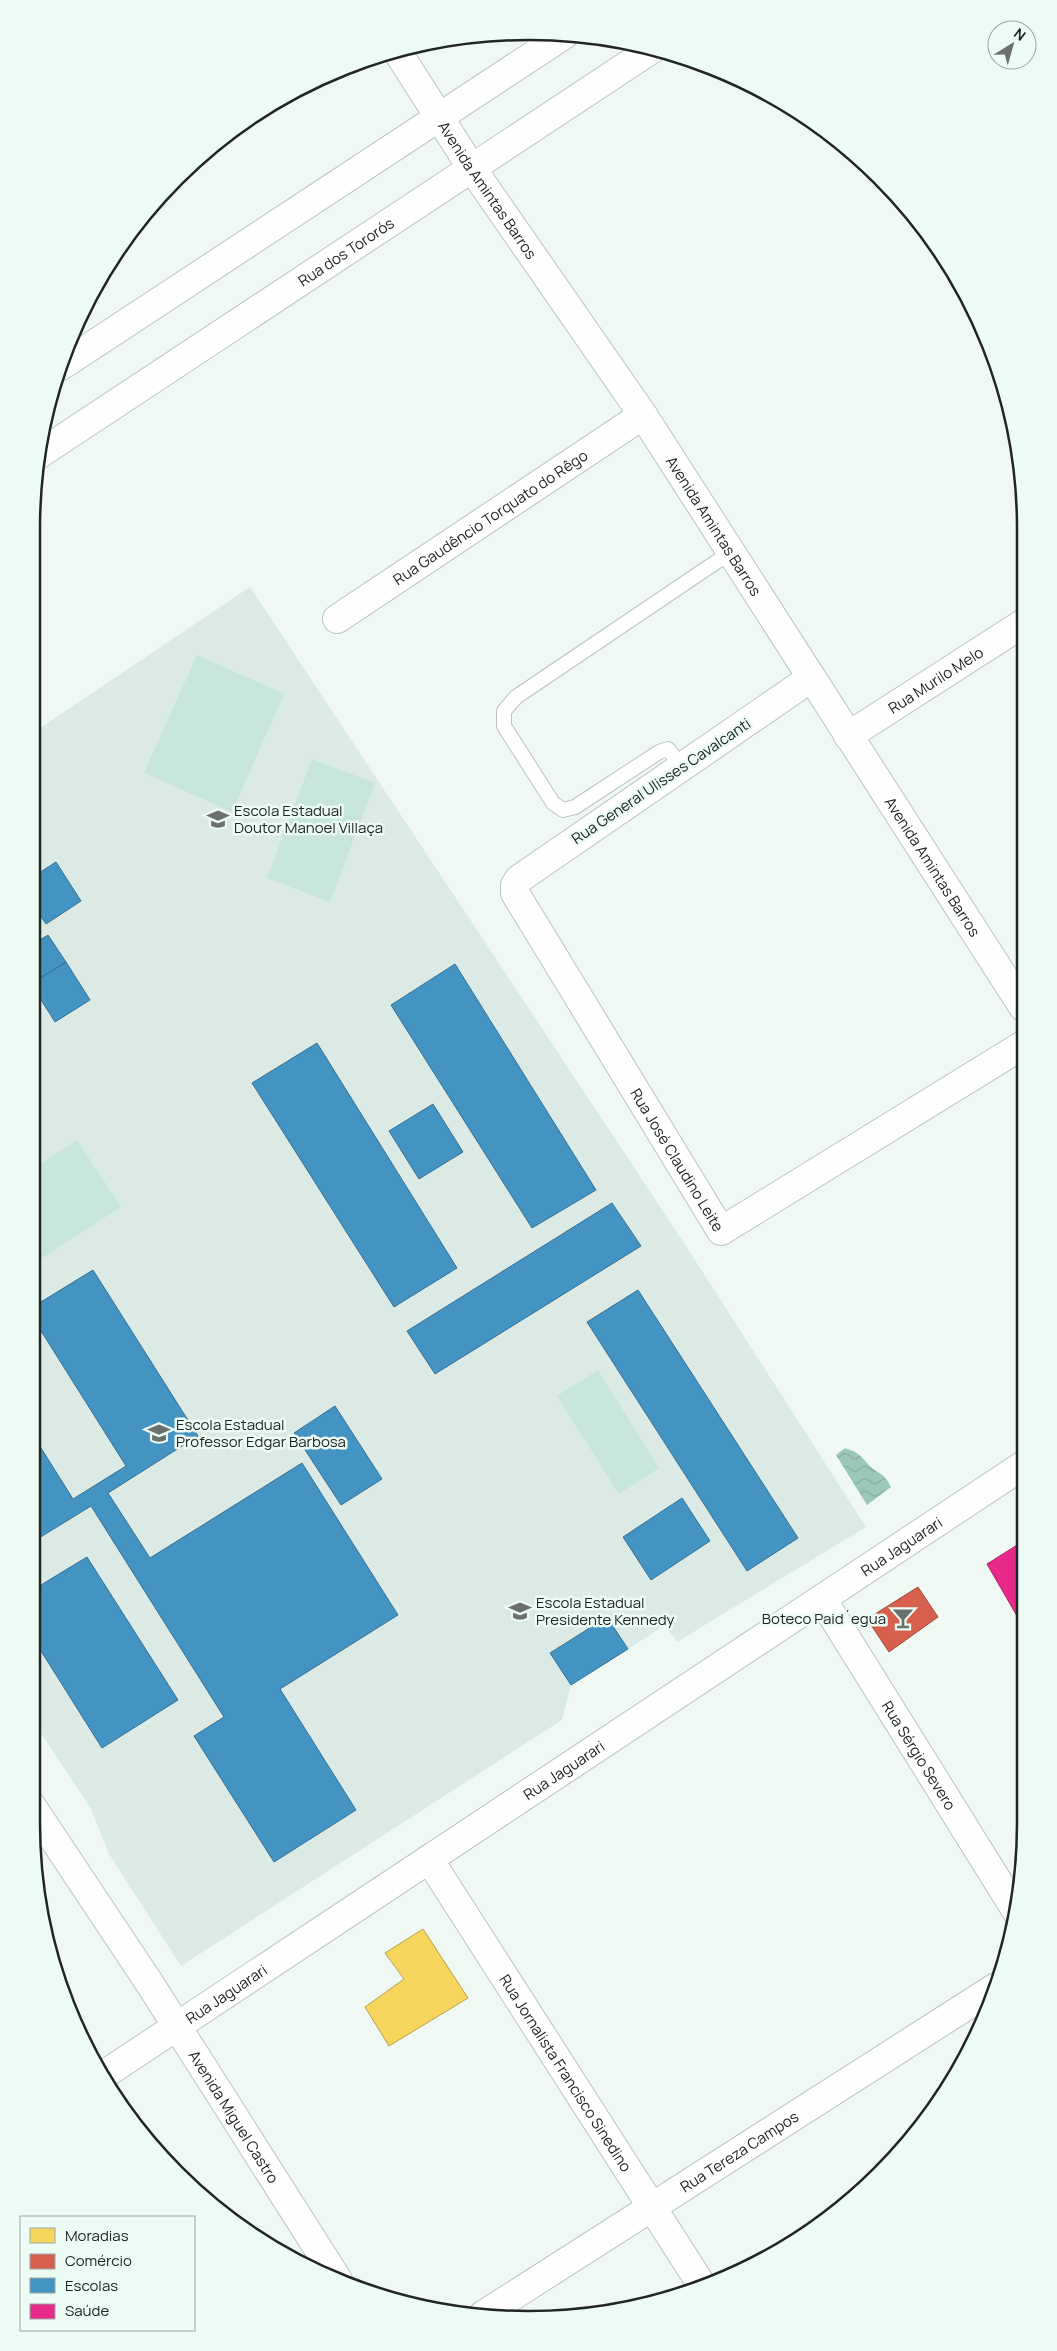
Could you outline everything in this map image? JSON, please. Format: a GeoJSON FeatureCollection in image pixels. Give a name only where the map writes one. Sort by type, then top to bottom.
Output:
{"type":"FeatureCollection","features":[{"type":"Feature","properties":{"kind":"street"},"geometry":{"type":"LineString","coordinates":[[73,352],[555,41]]}},
{"type":"Feature","properties":{"kind":"street","name":"Rua dos Tororós"},"geometry":{"type":"LineString","coordinates":[[46,449],[644,54]]}},
{"type":"Feature","properties":{"kind":"street","name":"Avenida Amintas Barros"},"geometry":{"type":"LineString","coordinates":[[401,57],[471,167],[643,415],[1017,998]]}},
{"type":"Feature","properties":{"kind":"street","name":"Rua Gaudêncio Torquato do Rêgo"},"geometry":{"type":"LineString","coordinates":[[337,619],[643,415]]}},
{"type":"Feature","properties":{"kind":"street","name":"Rua Murilo Melo"},"geometry":{"type":"LineString","coordinates":[[848,736],[1017,627]]}},
{"type":"Feature","properties":{"kind":"street","name":"Rua General Ulisses Cavalcanti"},"geometry":{"type":"LineString","coordinates":[[515,887],[519,879],[811,678]]}},
{"type":"Feature","properties":{"kind":"street","name":"Rua José Claudino Leite"},"geometry":{"type":"LineString","coordinates":[[515,887],[515,893],[721,1231],[1017,1050]]}},
{"type":"Feature","properties":{"kind":"street","name":"Rua Jaguarari"},"geometry":{"type":"LineString","coordinates":[[108,2072],[1017,1469]]}},
{"type":"Feature","properties":{"kind":"street","name":"Rua Sérgio Severo"},"geometry":{"type":"LineString","coordinates":[[822,1599],[1011,1902]]}},
{"type":"Feature","properties":{"kind":"street","name":"Avenida Miguel Castro"},"geometry":{"type":"LineString","coordinates":[[40,1819],[177,2027],[331,2269]]}},
{"type":"Feature","properties":{"kind":"street","name":"Rua Jornalista Francisco Sinedino"},"geometry":{"type":"LineString","coordinates":[[430,1859],[699,2280]]}},
{"type":"Feature","properties":{"kind":"street","name":"Rua Tereza Campos"},"geometry":{"type":"LineString","coordinates":[[492,2309],[985,1995]]}},
{"type":"Feature","properties":{"kind":"lane"},"geometry":{"type":"LineString","coordinates":[[682,767],[668,749],[659,752],[575,807],[563,810],[552,803],[504,726],[504,710],[516,697],[731,552]]}},
{"type":"Feature","properties":{"kind":"shaded area"},"geometry":{"type":"Polygon","coordinates":[[[250,587],[688,1249],[866,1527],[677,1642],[665,1625],[571,1685],[562,1720],[181,1966],[109,1854],[91,1809],[40,1732],[40,728],[250,587]]]}},
{"type":"Feature","properties":{"kind":"shaded area"},"geometry":{"type":"Polygon","coordinates":[[[197,655],[284,694],[232,812],[144,773],[197,655]]]}},
{"type":"Feature","properties":{"kind":"shaded area"},"geometry":{"type":"Polygon","coordinates":[[[312,759],[375,783],[330,902],[267,878],[312,759]]]}},
{"type":"Feature","properties":{"kind":"shaded area"},"geometry":{"type":"Polygon","coordinates":[[[77,1140],[121,1207],[40,1259],[40,1164],[77,1140]]]}},
{"type":"Feature","properties":{"kind":"shaded area"},"geometry":{"type":"Polygon","coordinates":[[[598,1370],[659,1468],[619,1494],[557,1396],[598,1370]]]}},
{"type":"Feature","properties":{"kind":"water"},"geometry":{"type":"Polygon","coordinates":[[[845,1448],[860,1456],[885,1478],[891,1487],[867,1505],[836,1455],[845,1448]]]}},
{"type":"Feature","properties":{"kind":"building: Moradias"},"geometry":{"type":"Polygon","coordinates":[[[423,1929],[468,1998],[389,2046],[365,2007],[404,1979],[385,1953],[423,1929]]]}},
{"type":"Feature","properties":{"kind":"building: Comércio","name":"Boteco Paid´egua"},"geometry":{"type":"Polygon","coordinates":[[[918,1587],[938,1617],[889,1652],[867,1619],[918,1587]]]}},
{"type":"Feature","properties":{"kind":"building: Escolas"},"geometry":{"type":"Polygon","coordinates":[[[56,862],[81,901],[46,924],[40,915],[40,872],[56,862]]]}},
{"type":"Feature","properties":{"kind":"building: Escolas"},"geometry":{"type":"Polygon","coordinates":[[[48,935],[66,962],[40,978],[40,944],[40,940],[48,935]]]}},
{"type":"Feature","properties":{"kind":"building: Escolas"},"geometry":{"type":"Polygon","coordinates":[[[66,962],[90,1000],[55,1022],[40,998],[40,978],[66,962]]]}},
{"type":"Feature","properties":{"kind":"building: Escolas"},"geometry":{"type":"Polygon","coordinates":[[[455,964],[596,1190],[532,1228],[391,1005],[455,964]]]}},
{"type":"Feature","properties":{"kind":"building: Escolas"},"geometry":{"type":"Polygon","coordinates":[[[317,1043],[457,1268],[394,1307],[252,1083],[317,1043]]]}},
{"type":"Feature","properties":{"kind":"building: Escolas"},"geometry":{"type":"Polygon","coordinates":[[[433,1104],[463,1152],[419,1179],[389,1131],[433,1104]]]}},
{"type":"Feature","properties":{"kind":"building: Escolas"},"geometry":{"type":"Polygon","coordinates":[[[612,1203],[641,1246],[435,1374],[407,1331],[612,1203]]]}},
{"type":"Feature","properties":{"kind":"building: Escolas"},"geometry":{"type":"Polygon","coordinates":[[[93,1270],[198,1436],[108,1493],[150,1558],[302,1463],[398,1615],[280,1689],[356,1810],[274,1862],[194,1736],[224,1717],[91,1506],[40,1537],[40,1446],[73,1499],[126,1466],[40,1329],[40,1302],[93,1270]]]}},
{"type":"Feature","properties":{"kind":"building: Escolas"},"geometry":{"type":"Polygon","coordinates":[[[638,1290],[798,1538],[747,1571],[587,1322],[638,1290]]]}},
{"type":"Feature","properties":{"kind":"building: Escolas"},"geometry":{"type":"Polygon","coordinates":[[[335,1406],[382,1479],[341,1505],[294,1433],[335,1406]]]}},
{"type":"Feature","properties":{"kind":"building: Escolas"},"geometry":{"type":"Polygon","coordinates":[[[682,1498],[710,1541],[651,1580],[623,1537],[682,1498]]]}},
{"type":"Feature","properties":{"kind":"building: Escolas"},"geometry":{"type":"Polygon","coordinates":[[[87,1557],[178,1700],[102,1748],[40,1652],[40,1586],[87,1557]]]}},
{"type":"Feature","properties":{"kind":"building: Escolas"},"geometry":{"type":"Polygon","coordinates":[[[607,1617],[628,1649],[571,1685],[550,1653],[607,1617]]]}},
{"type":"Feature","properties":{"kind":"building: Saúde"},"geometry":{"type":"Polygon","coordinates":[[[1017,1545],[1017,1616],[987,1564],[1017,1545]]]}},
{"type":"Feature","properties":{"kind":"place","name":"Escola Estadual Doutor Manoel Villaça"},"geometry":{"type":"Point","coordinates":[218,819]}},
{"type":"Feature","properties":{"kind":"place","name":"Escola Estadual Professor Edgar Barbosa"},"geometry":{"type":"Point","coordinates":[159,1433]}},
{"type":"Feature","properties":{"kind":"place","name":"Escola Estadual Presidente Kennedy"},"geometry":{"type":"Point","coordinates":[520,1611]}},
{"type":"Feature","properties":{"kind":"place","name":"Boteco Paid´egua"},"geometry":{"type":"Point","coordinates":[903,1618]}}]}
